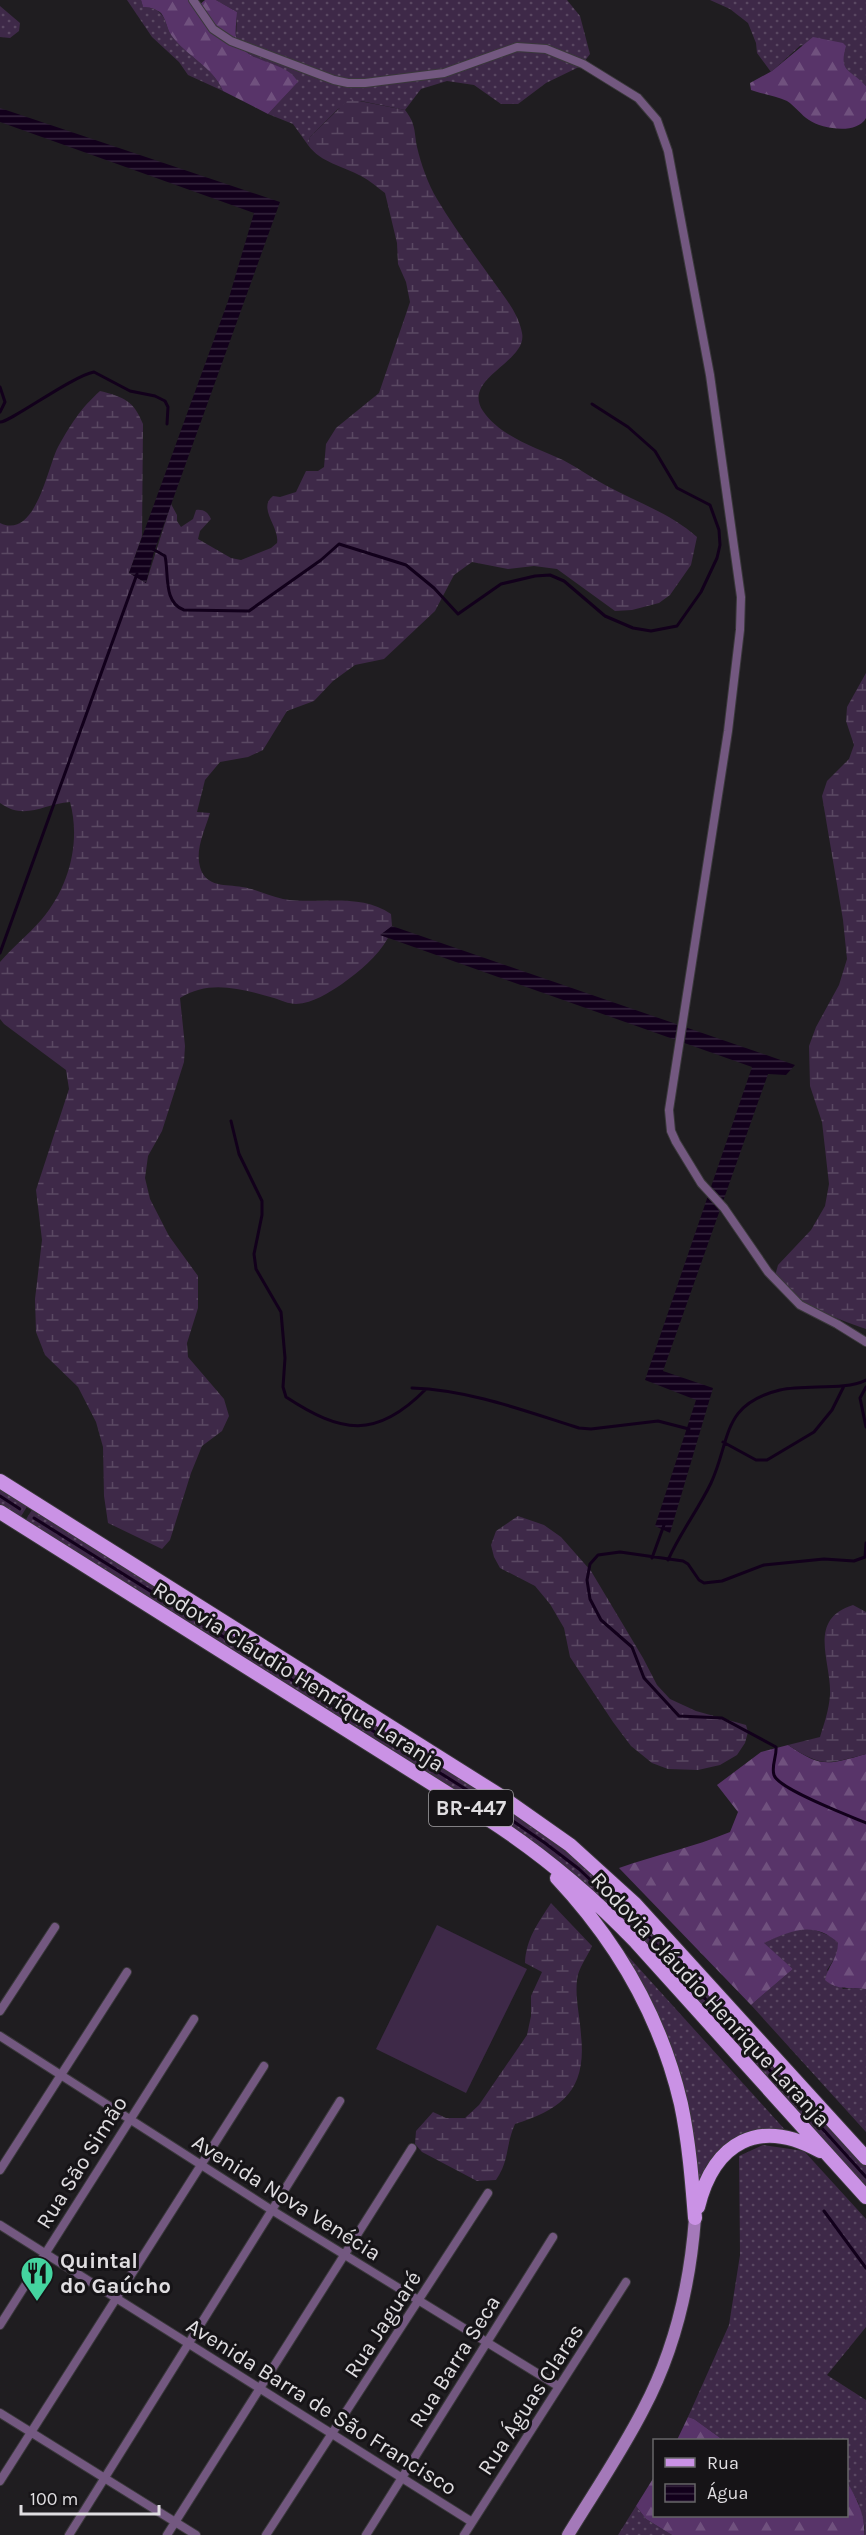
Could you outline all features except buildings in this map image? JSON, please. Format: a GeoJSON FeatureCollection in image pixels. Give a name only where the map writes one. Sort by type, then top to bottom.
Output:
{"type":"FeatureCollection","features":[{"type":"Feature","properties":{"kind":"main road","name":"Rodovia Cláudio Henrique Laranja"},"geometry":{"type":"LineString","coordinates":[[0,1481],[499,1795],[562,1839],[635,1904],[866,2158]]}},
{"type":"Feature","properties":{"kind":"main road","name":"Rodovia Cláudio Henrique Laranja"},"geometry":{"type":"LineString","coordinates":[[0,1512],[485,1817],[554,1865],[617,1922],[866,2197]]}},
{"type":"Feature","properties":{"kind":"main road"},"geometry":{"type":"LineString","coordinates":[[485,1817],[523,1846],[573,1895],[603,1933],[640,1993],[664,2048],[681,2104],[689,2151],[695,2218]]}},
{"type":"Feature","properties":{"kind":"main road"},"geometry":{"type":"LineString","coordinates":[[568,2535],[632,2431],[664,2363],[686,2292],[695,2218],[703,2187],[711,2169],[724,2154],[741,2143],[759,2137],[787,2137],[804,2142],[829,2156]]}},
{"type":"Feature","properties":{"kind":"street"},"geometry":{"type":"LineString","coordinates":[[192,0],[213,28],[226,38],[334,80],[365,83],[444,73],[506,50],[530,46],[546,49],[592,69],[638,98],[657,120],[668,151],[710,375],[741,597],[740,630],[728,731],[669,1110],[671,1131],[701,1183],[724,1208],[768,1272],[791,1299],[866,1342]]}},
{"type":"Feature","properties":{"kind":"street"},"geometry":{"type":"LineString","coordinates":[[0,2010],[56,1927]]}},
{"type":"Feature","properties":{"kind":"street"},"geometry":{"type":"LineString","coordinates":[[0,2170],[127,1972]]}},
{"type":"Feature","properties":{"kind":"street","name":"Rua São Simão"},"geometry":{"type":"LineString","coordinates":[[0,2325],[194,2019]]}},
{"type":"Feature","properties":{"kind":"street","name":"Avenida Nova Venécia"},"geometry":{"type":"LineString","coordinates":[[0,2036],[270,2209],[558,2386]]}},
{"type":"Feature","properties":{"kind":"street"},"geometry":{"type":"LineString","coordinates":[[0,2481],[114,2298],[264,2066]]}},
{"type":"Feature","properties":{"kind":"street"},"geometry":{"type":"LineString","coordinates":[[69,2535],[270,2209],[340,2101]]}},
{"type":"Feature","properties":{"kind":"street"},"geometry":{"type":"LineString","coordinates":[[167,2535],[412,2148]]}},
{"type":"Feature","properties":{"kind":"street","name":"Rua Jaguaré"},"geometry":{"type":"LineString","coordinates":[[266,2535],[488,2193]]}},
{"type":"Feature","properties":{"kind":"street","name":"Avenida Barra de São Francisco"},"geometry":{"type":"LineString","coordinates":[[0,2225],[472,2522]]}},
{"type":"Feature","properties":{"kind":"street","name":"Rua Barra Seca"},"geometry":{"type":"LineString","coordinates":[[366,2535],[553,2237]]}},
{"type":"Feature","properties":{"kind":"street","name":"Rua Águas Claras"},"geometry":{"type":"LineString","coordinates":[[464,2535],[626,2282]]}},
{"type":"Feature","properties":{"kind":"street"},"geometry":{"type":"LineString","coordinates":[[0,2413],[196,2535]]}},
{"type":"Feature","properties":{"kind":"green space"},"geometry":{"type":"Polygon","coordinates":[[[127,0],[141,0],[143,7],[159,12],[171,35],[213,75],[223,91],[188,75],[179,62],[152,37],[127,0]]]}},
{"type":"Feature","properties":{"kind":"green space"},"geometry":{"type":"Polygon","coordinates":[[[141,0],[194,0],[198,6],[205,0],[216,0],[237,12],[236,37],[242,48],[257,58],[284,69],[298,82],[268,114],[223,91],[213,75],[171,35],[161,13],[152,8],[143,7],[141,0]]]}},
{"type":"Feature","properties":{"kind":"green space"},"geometry":{"type":"Polygon","coordinates":[[[216,0],[567,0],[580,16],[590,54],[581,66],[546,83],[518,104],[501,104],[474,85],[447,81],[421,89],[405,110],[361,101],[338,109],[310,137],[308,145],[293,124],[268,114],[297,83],[243,50],[236,39],[237,12],[216,0]]]}},
{"type":"Feature","properties":{"kind":"green space"},"geometry":{"type":"Polygon","coordinates":[[[710,0],[866,0],[866,86],[845,69],[841,60],[801,45],[771,72],[757,53],[756,43],[748,23],[730,9],[710,0]]]}},
{"type":"Feature","properties":{"kind":"green space"},"geometry":{"type":"Polygon","coordinates":[[[0,6],[20,23],[19,31],[10,38],[0,37],[0,6]]]}},
{"type":"Feature","properties":{"kind":"green space"},"geometry":{"type":"Polygon","coordinates":[[[813,37],[843,43],[846,46],[844,61],[847,70],[866,86],[866,118],[855,127],[839,129],[822,126],[806,118],[787,101],[751,90],[750,83],[772,71],[813,37]]]}},
{"type":"Feature","properties":{"kind":"green space"},"geometry":{"type":"Polygon","coordinates":[[[349,99],[405,110],[409,115],[421,160],[434,193],[518,320],[522,333],[521,343],[515,353],[487,379],[481,389],[479,399],[483,411],[490,420],[509,435],[563,460],[607,486],[665,515],[697,537],[691,565],[670,595],[659,603],[632,610],[615,611],[557,569],[534,566],[508,569],[472,562],[454,575],[435,611],[384,659],[355,665],[333,681],[314,701],[287,711],[263,750],[248,757],[220,762],[205,780],[197,812],[210,813],[199,853],[200,867],[207,879],[217,884],[247,888],[283,899],[366,903],[391,914],[392,926],[381,935],[388,938],[368,963],[342,984],[309,1002],[296,1004],[238,989],[214,987],[191,992],[180,998],[185,1046],[184,1062],[162,1131],[148,1156],[145,1178],[150,1199],[169,1236],[198,1276],[198,1308],[187,1343],[188,1357],[224,1399],[229,1416],[222,1431],[202,1446],[170,1540],[162,1549],[108,1523],[104,1496],[103,1447],[96,1422],[78,1387],[45,1355],[36,1332],[35,1299],[42,1240],[36,1190],[69,1089],[66,1070],[0,1019],[0,962],[42,919],[59,893],[70,864],[74,833],[70,802],[26,811],[18,811],[0,803],[0,523],[12,525],[23,521],[31,512],[67,431],[76,417],[100,391],[116,395],[127,401],[136,410],[143,424],[142,536],[129,573],[146,583],[171,504],[181,527],[193,519],[196,510],[207,513],[211,519],[200,531],[198,539],[231,558],[241,560],[271,548],[277,543],[268,512],[269,501],[273,496],[280,497],[296,492],[306,471],[318,471],[324,467],[326,444],[336,428],[379,393],[410,302],[406,282],[398,264],[397,243],[385,193],[364,178],[319,156],[308,145],[310,137],[349,99]]]}},
{"type":"Feature","properties":{"kind":"green space"},"geometry":{"type":"Polygon","coordinates":[[[866,673],[866,1329],[816,1309],[793,1295],[775,1276],[778,1265],[811,1230],[825,1206],[829,1184],[822,1122],[810,1086],[809,1046],[816,1027],[839,985],[847,959],[843,920],[822,796],[827,781],[849,759],[854,745],[846,721],[847,707],[866,673]]]}},
{"type":"Feature","properties":{"kind":"green space"},"geometry":{"type":"Polygon","coordinates":[[[0,1487],[28,1505],[20,1518],[0,1505],[0,1487]]]}},
{"type":"Feature","properties":{"kind":"green space"},"geometry":{"type":"Polygon","coordinates":[[[33,1508],[544,1832],[611,1886],[866,2164],[866,2188],[600,1898],[25,1521],[33,1508]]]}},
{"type":"Feature","properties":{"kind":"green space"},"geometry":{"type":"Polygon","coordinates":[[[518,1516],[544,1525],[561,1537],[591,1571],[657,1685],[670,1699],[696,1711],[746,1725],[748,1732],[745,1743],[737,1755],[720,1765],[698,1770],[668,1769],[652,1763],[631,1746],[570,1657],[564,1628],[550,1604],[535,1586],[500,1568],[494,1557],[491,1545],[496,1531],[518,1516]]]}},
{"type":"Feature","properties":{"kind":"green space"},"geometry":{"type":"Polygon","coordinates":[[[853,1605],[866,1612],[866,1754],[833,1762],[818,1761],[788,1745],[820,1737],[830,1695],[826,1631],[830,1621],[839,1612],[853,1605]]]}},
{"type":"Feature","properties":{"kind":"green space"},"geometry":{"type":"Polygon","coordinates":[[[788,1745],[809,1758],[825,1762],[866,1754],[866,1989],[839,1987],[825,1980],[838,1943],[820,1932],[802,1930],[764,1943],[793,1969],[751,2005],[619,1868],[730,1832],[738,1812],[717,1785],[761,1752],[788,1745]]]}},
{"type":"Feature","properties":{"kind":"green space"},"geometry":{"type":"Polygon","coordinates":[[[551,1903],[592,1946],[577,1980],[582,2054],[580,2070],[568,2094],[558,2104],[546,2112],[515,2124],[506,2159],[496,2180],[477,2181],[422,2152],[415,2144],[416,2131],[433,2112],[446,2118],[465,2118],[479,2105],[527,2035],[531,2016],[531,1996],[542,1972],[525,1963],[526,1954],[534,1932],[551,1903]]]}},
{"type":"Feature","properties":{"kind":"green space"},"geometry":{"type":"Polygon","coordinates":[[[437,1925],[527,1969],[466,2093],[376,2049],[437,1925]]]}},
{"type":"Feature","properties":{"kind":"green space"},"geometry":{"type":"Polygon","coordinates":[[[810,1928],[830,1936],[838,1943],[838,1953],[827,1970],[843,1989],[866,1989],[866,2132],[751,2005],[793,1969],[763,1943],[792,1930],[810,1928]]]}},
{"type":"Feature","properties":{"kind":"green space"},"geometry":{"type":"Polygon","coordinates":[[[618,1945],[787,2132],[720,2151],[706,2166],[697,2184],[688,2120],[674,2059],[659,2017],[625,1961],[618,1945]]]}},
{"type":"Feature","properties":{"kind":"green space"},"geometry":{"type":"Polygon","coordinates":[[[763,2145],[804,2151],[866,2219],[866,2327],[827,2375],[866,2400],[866,2535],[864,2535],[865,2528],[858,2502],[848,2484],[848,2439],[722,2439],[688,2417],[729,2325],[740,2255],[739,2156],[763,2145]]]}},
{"type":"Feature","properties":{"kind":"green space"},"geometry":{"type":"Polygon","coordinates":[[[688,2417],[722,2439],[677,2439],[688,2417]]]}},
{"type":"Feature","properties":{"kind":"green space"},"geometry":{"type":"Polygon","coordinates":[[[653,2479],[653,2517],[848,2517],[848,2484],[862,2514],[864,2535],[672,2535],[646,2519],[636,2506],[653,2479]]]}},
{"type":"Feature","properties":{"kind":"green space"},"geometry":{"type":"Polygon","coordinates":[[[636,2506],[646,2519],[672,2535],[618,2535],[636,2506]]]}},
{"type":"Feature","properties":{"kind":"water"},"geometry":{"type":"Polygon","coordinates":[[[0,108],[280,202],[154,552],[146,583],[129,573],[228,301],[254,213],[0,122],[0,108]]]}},
{"type":"Feature","properties":{"kind":"water"},"geometry":{"type":"Polygon","coordinates":[[[392,926],[795,1065],[786,1075],[768,1074],[663,1371],[713,1388],[670,1533],[655,1526],[696,1400],[645,1380],[752,1067],[380,935],[392,926]]]}},
{"type":"Feature","properties":{"kind":"waterway"},"geometry":{"type":"LineString","coordinates":[[0,422],[84,375],[94,372],[130,391],[155,396],[165,401],[168,407],[167,424]]}},
{"type":"Feature","properties":{"kind":"waterway"},"geometry":{"type":"LineString","coordinates":[[0,387],[5,402],[0,412]]}},
{"type":"Feature","properties":{"kind":"waterway"},"geometry":{"type":"LineString","coordinates":[[151,548],[165,556],[170,594],[177,606],[184,610],[249,611],[321,560],[339,544],[406,565],[434,588],[458,614],[501,584],[550,575],[564,581],[605,616],[633,628],[651,631],[677,626],[701,592],[717,558],[720,545],[719,530],[710,505],[677,488],[655,451],[628,427],[592,404]]}},
{"type":"Feature","properties":{"kind":"waterway"},"geometry":{"type":"LineString","coordinates":[[0,953],[137,574]]}},
{"type":"Feature","properties":{"kind":"waterway"},"geometry":{"type":"LineString","coordinates":[[231,1121],[239,1154],[262,1201],[262,1215],[254,1254],[256,1269],[281,1312],[285,1358],[283,1387],[286,1397],[324,1418],[341,1424],[358,1426],[391,1417],[426,1389]]}},
{"type":"Feature","properties":{"kind":"waterway"},"geometry":{"type":"LineString","coordinates":[[668,1560],[711,1483],[731,1426],[747,1404],[761,1396],[780,1390],[847,1385],[866,1380]]}},
{"type":"Feature","properties":{"kind":"waterway"},"geometry":{"type":"LineString","coordinates":[[723,1442],[756,1460],[767,1460],[814,1432],[832,1410],[844,1386]]}},
{"type":"Feature","properties":{"kind":"waterway"},"geometry":{"type":"LineString","coordinates":[[866,1387],[860,1398],[866,1427]]}},
{"type":"Feature","properties":{"kind":"waterway"},"geometry":{"type":"LineString","coordinates":[[412,1388],[476,1397],[579,1428],[591,1429],[658,1421],[689,1429]]}},
{"type":"Feature","properties":{"kind":"waterway"},"geometry":{"type":"LineString","coordinates":[[0,1496],[20,1509]]}},
{"type":"Feature","properties":{"kind":"waterway"},"geometry":{"type":"LineString","coordinates":[[34,1518],[472,1793],[579,1869],[643,1930],[866,2177]]}},
{"type":"Feature","properties":{"kind":"waterway"},"geometry":{"type":"LineString","coordinates":[[652,1558],[664,1525]]}},
{"type":"Feature","properties":{"kind":"waterway"},"geometry":{"type":"LineString","coordinates":[[866,1543],[865,1557],[854,1561],[824,1559],[764,1565],[722,1581],[704,1583],[683,1561],[620,1552],[598,1555],[590,1564],[587,1580],[590,1599],[601,1620],[632,1647],[644,1678],[679,1716],[722,1718],[776,1747],[773,1772],[778,1781],[801,1794],[866,1823]]}},
{"type":"Feature","properties":{"kind":"waterway"},"geometry":{"type":"LineString","coordinates":[[824,2211],[866,2268]]}},
{"type":"Feature","properties":{"kind":"place","name":"Quintal do Gaúcho"},"geometry":{"type":"Point","coordinates":[37,2302]}}]}
